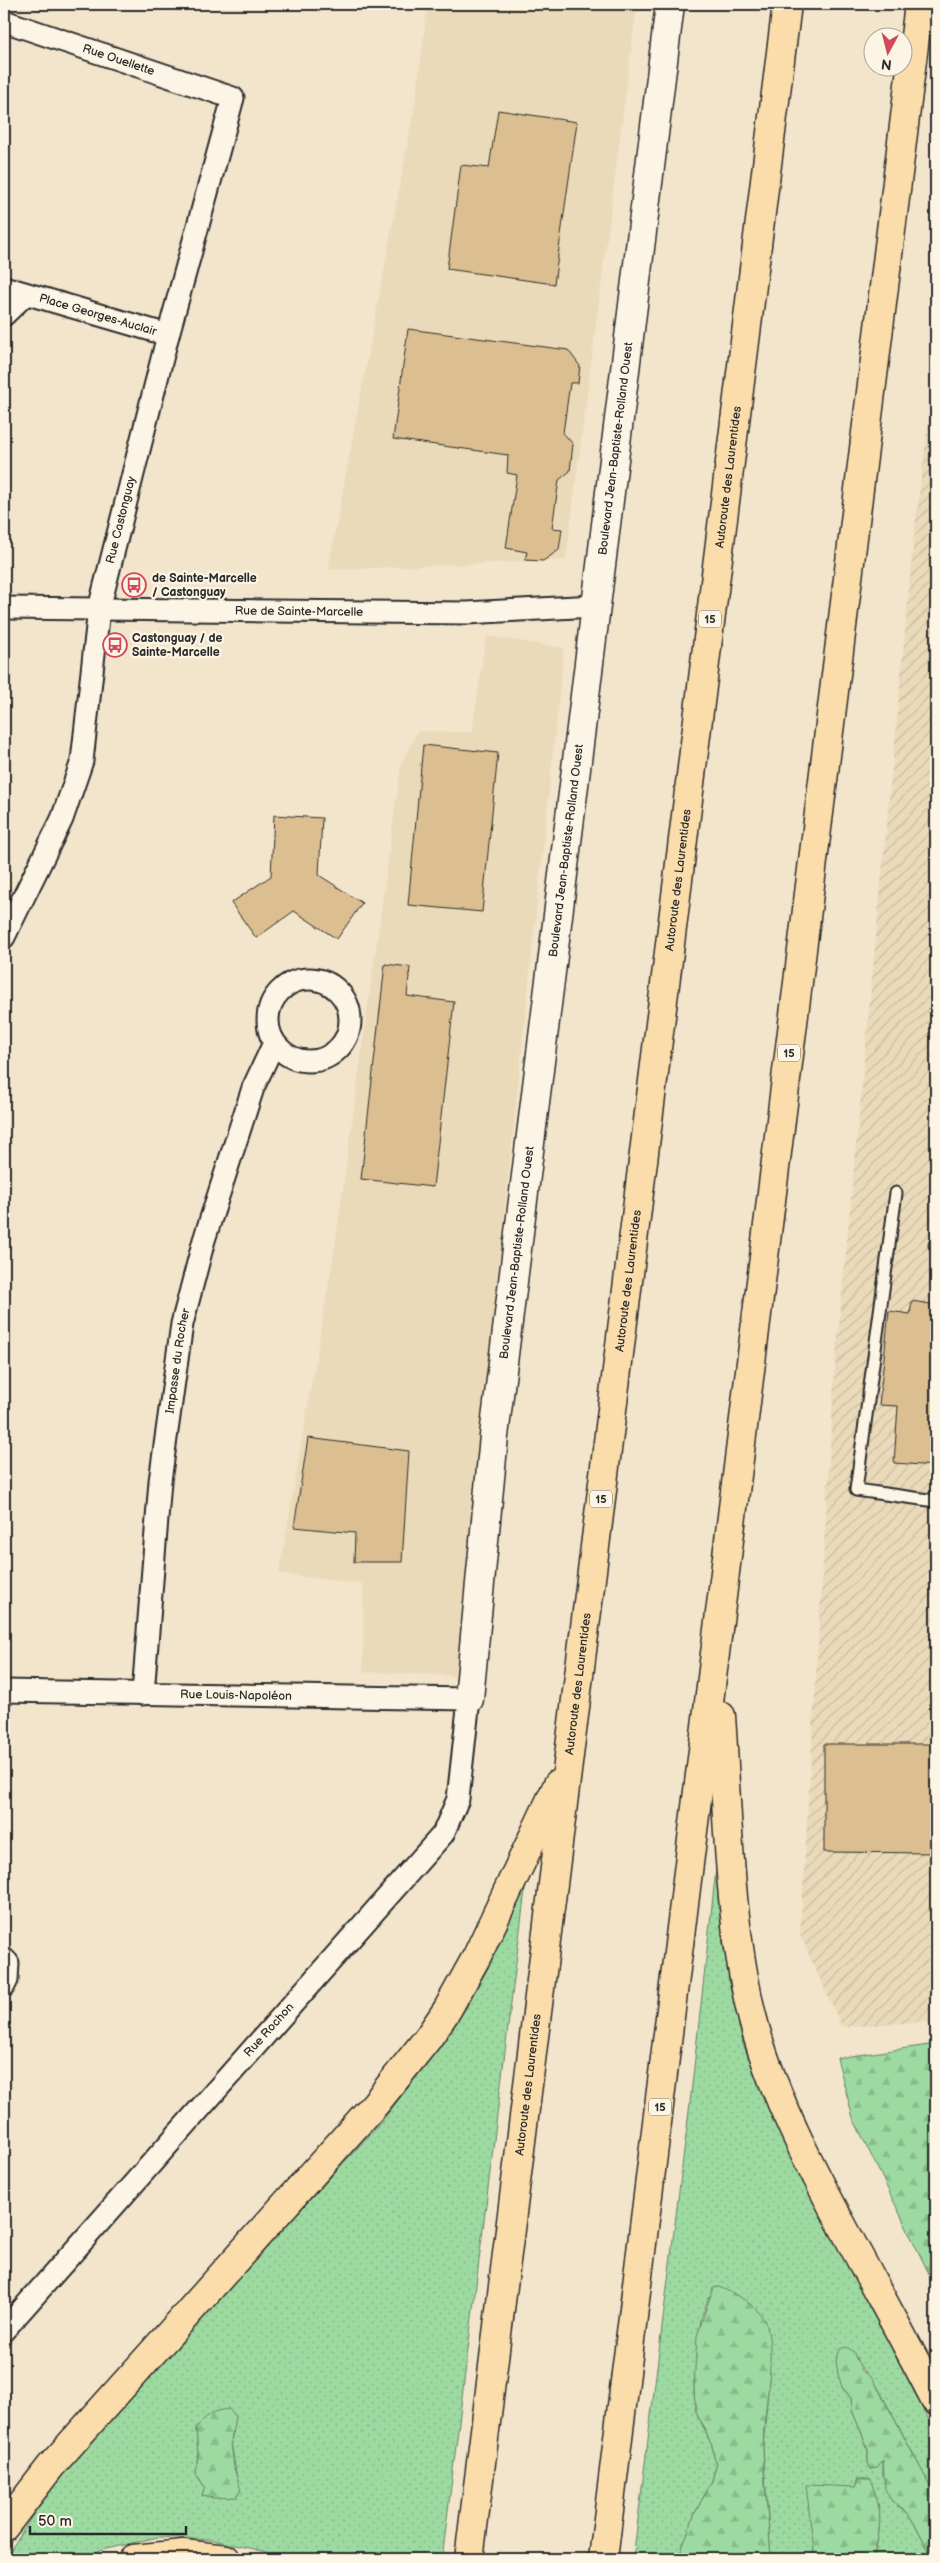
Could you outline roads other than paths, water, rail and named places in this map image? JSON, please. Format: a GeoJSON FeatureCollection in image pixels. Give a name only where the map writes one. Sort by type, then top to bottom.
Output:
{"type":"FeatureCollection","features":[{"type":"Feature","properties":{"kind":"highway","name":"Autoroute des Laurentides"},"geometry":{"type":"LineString","coordinates":[[468,2559],[787,4]]}},
{"type":"Feature","properties":{"kind":"highway","name":"15"},"geometry":{"type":"LineString","coordinates":[[603,2559],[920,4]]}},
{"type":"Feature","properties":{"kind":"highway"},"geometry":{"type":"LineString","coordinates":[[716,1654],[735,1905],[744,1975],[756,2032],[781,2102],[806,2157],[936,2401]]}},
{"type":"Feature","properties":{"kind":"highway"},"geometry":{"type":"LineString","coordinates":[[4,2527],[51,2466],[376,2103],[428,2038],[448,2010],[477,1956],[568,1763]]}},
{"type":"Feature","properties":{"kind":"highway"},"geometry":{"type":"LineString","coordinates":[[133,2559],[183,2554],[226,2559]]}},
{"type":"Feature","properties":{"kind":"street","name":"Boulevard Jean-Baptiste-Rolland Ouest"},"geometry":{"type":"LineString","coordinates":[[469,1699],[494,1436],[594,606],[670,4]]}},
{"type":"Feature","properties":{"kind":"street","name":"Rue Ouellette"},"geometry":{"type":"LineString","coordinates":[[4,21],[234,98]]}},
{"type":"Feature","properties":{"kind":"street","name":"Rue Castonguay"},"geometry":{"type":"LineString","coordinates":[[4,937],[62,819],[82,761],[99,609],[168,334],[234,98]]}},
{"type":"Feature","properties":{"kind":"street","name":"Place Georges-Auclair"},"geometry":{"type":"LineString","coordinates":[[4,287],[168,334]]}},
{"type":"Feature","properties":{"kind":"street","name":"Place Georges-Auclair"},"geometry":{"type":"LineString","coordinates":[[4,315],[26,294]]}},
{"type":"Feature","properties":{"kind":"street","name":"Rue de Sainte-Marcelle"},"geometry":{"type":"LineString","coordinates":[[4,608],[467,613],[594,606]]}},
{"type":"Feature","properties":{"kind":"street","name":"Impasse du Rocher"},"geometry":{"type":"LineString","coordinates":[[144,1694],[160,1481],[182,1324],[204,1240],[247,1107],[274,1043]]}},
{"type":"Feature","properties":{"kind":"street","name":"Rue Louis-Napoléon"},"geometry":{"type":"LineString","coordinates":[[4,1691],[469,1699]]}},
{"type":"Feature","properties":{"kind":"street","name":"Rue Rochon"},"geometry":{"type":"LineString","coordinates":[[4,2330],[443,1834],[458,1799],[469,1699]]}},
{"type":"Feature","properties":{"kind":"street"},"geometry":{"type":"LineString","coordinates":[[4,1959],[8,1963],[8,1980],[4,1986]]}},
{"type":"Feature","properties":{"kind":"lane"},"geometry":{"type":"LineString","coordinates":[[896,1193],[856,1490],[936,1500]]}},
{"type":"Feature","properties":{"kind":"place","name":"de Sainte-Marcelle / Castonguay"},"geometry":{"type":"Point","coordinates":[134,585]}},
{"type":"Feature","properties":{"kind":"place","name":"Castonguay / de Sainte-Marcelle"},"geometry":{"type":"Point","coordinates":[115,645]}}]}
